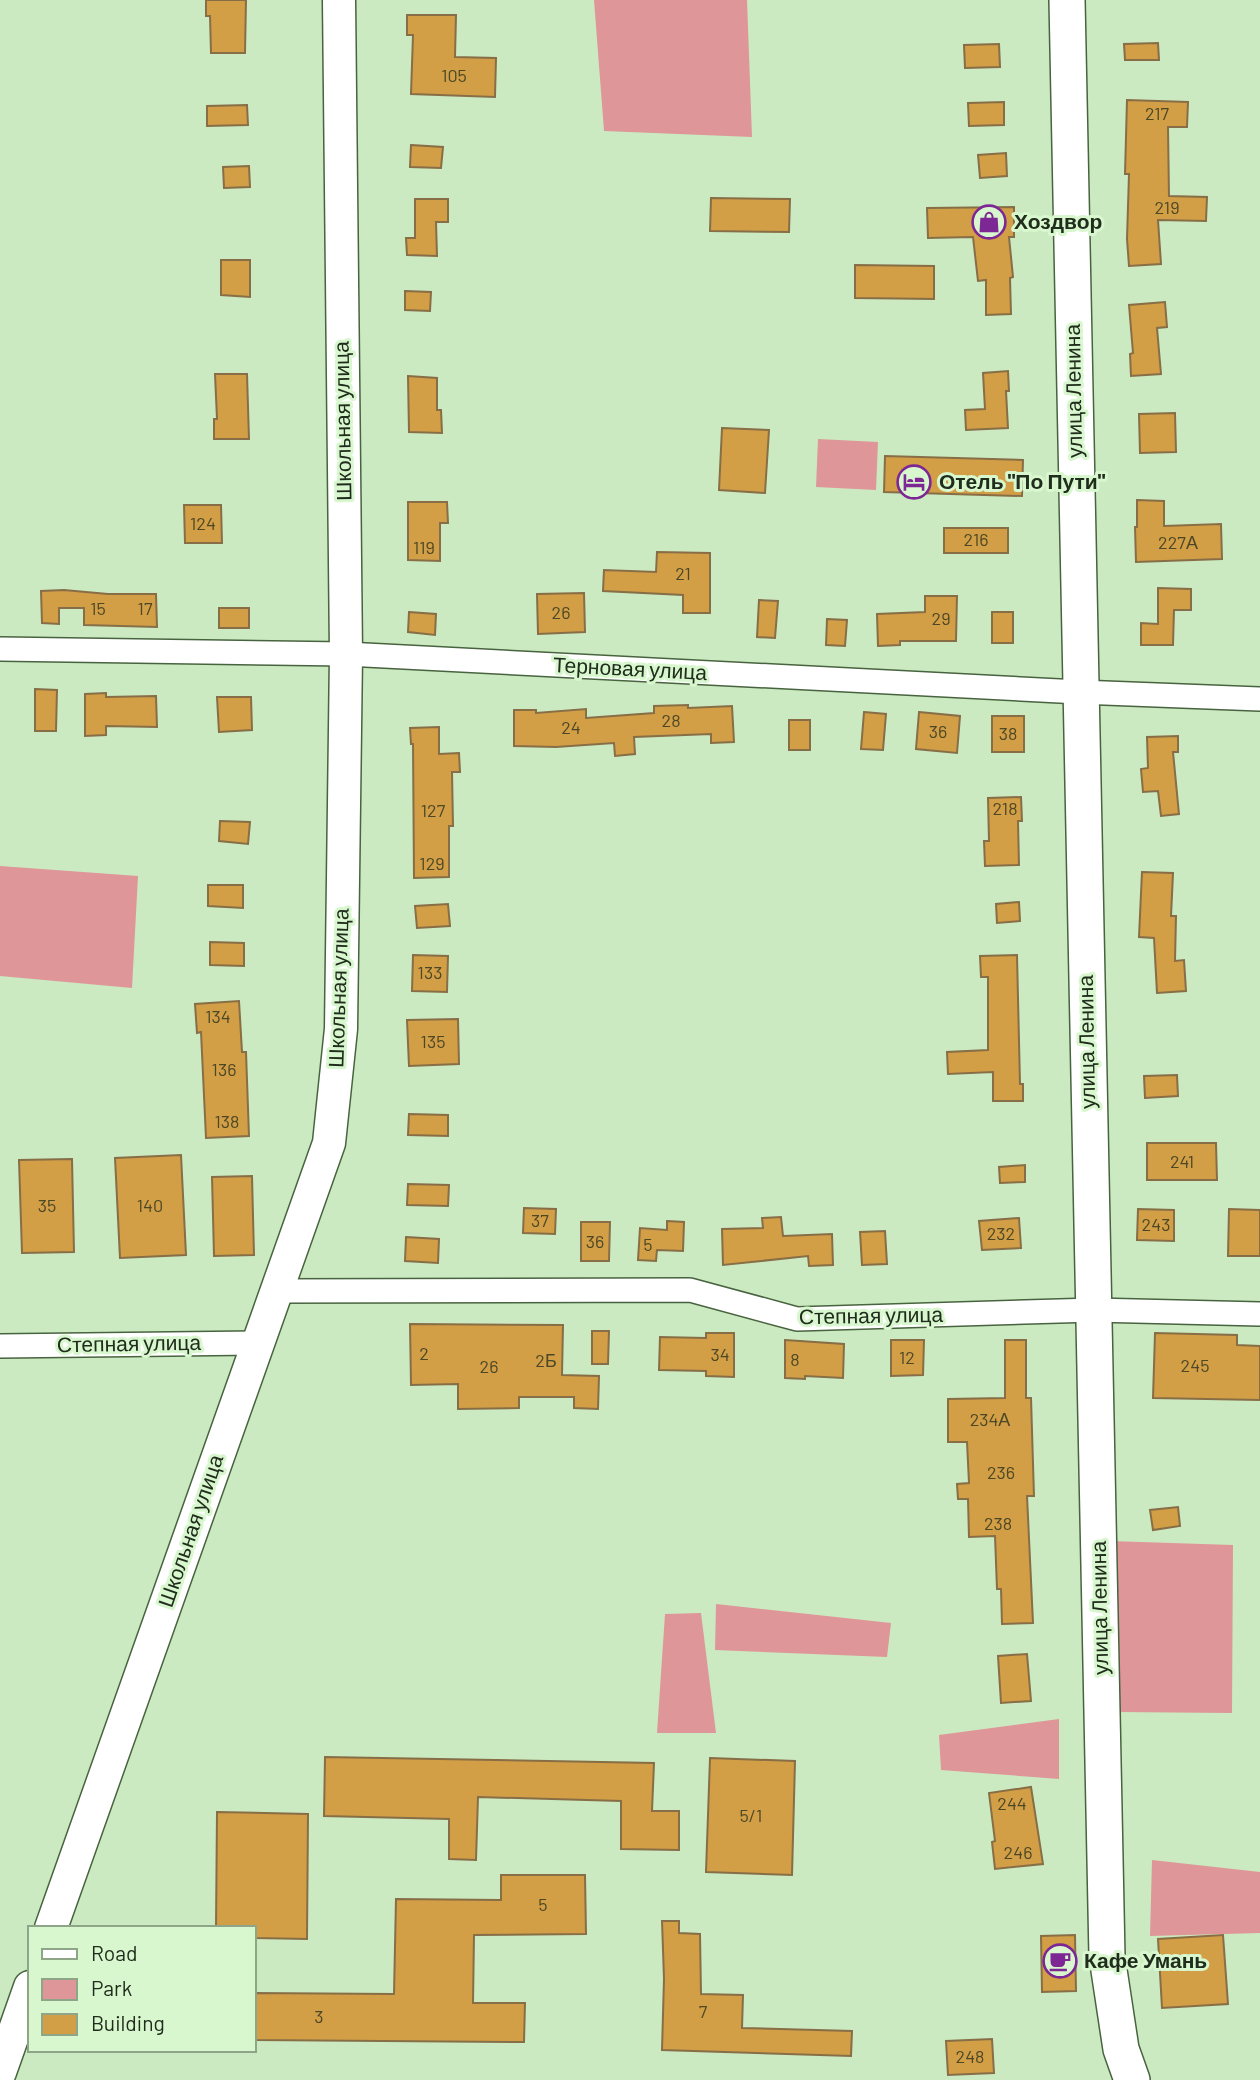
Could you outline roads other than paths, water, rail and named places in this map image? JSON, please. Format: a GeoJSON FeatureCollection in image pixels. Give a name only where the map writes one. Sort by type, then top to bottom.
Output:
{"type":"FeatureCollection","features":[{"type":"Feature","properties":{"kind":"main road","name":"улица Ленина"},"geometry":{"type":"LineString","coordinates":[[1067,0],[1079,692],[1107,1958],[1121,2049],[1132,2080]]}},
{"type":"Feature","properties":{"kind":"street","name":"Школьная улица"},"geometry":{"type":"LineString","coordinates":[[52,1926],[329,1143],[341,1028],[346,654],[339,0]]}},
{"type":"Feature","properties":{"kind":"street","name":"Терновая улица"},"geometry":{"type":"LineString","coordinates":[[0,649],[346,654],[1260,699]]}},
{"type":"Feature","properties":{"kind":"street","name":"Степная улица"},"geometry":{"type":"LineString","coordinates":[[276,1291],[690,1290],[797,1319],[1094,1310],[1260,1314]]}},
{"type":"Feature","properties":{"kind":"street","name":"Степная улица"},"geometry":{"type":"LineString","coordinates":[[0,1346],[258,1343]]}},
{"type":"Feature","properties":{"kind":"street"},"geometry":{"type":"LineString","coordinates":[[0,2071],[28,1993]]}},
{"type":"Feature","properties":{"kind":"place","name":"Хоздвор"},"geometry":{"type":"Point","coordinates":[989,222]}},
{"type":"Feature","properties":{"kind":"place","name":"Отель \"По Пути\""},"geometry":{"type":"Point","coordinates":[914,482]}},
{"type":"Feature","properties":{"kind":"place","name":"Кафе Умань"},"geometry":{"type":"Point","coordinates":[1060,1961]}}]}
